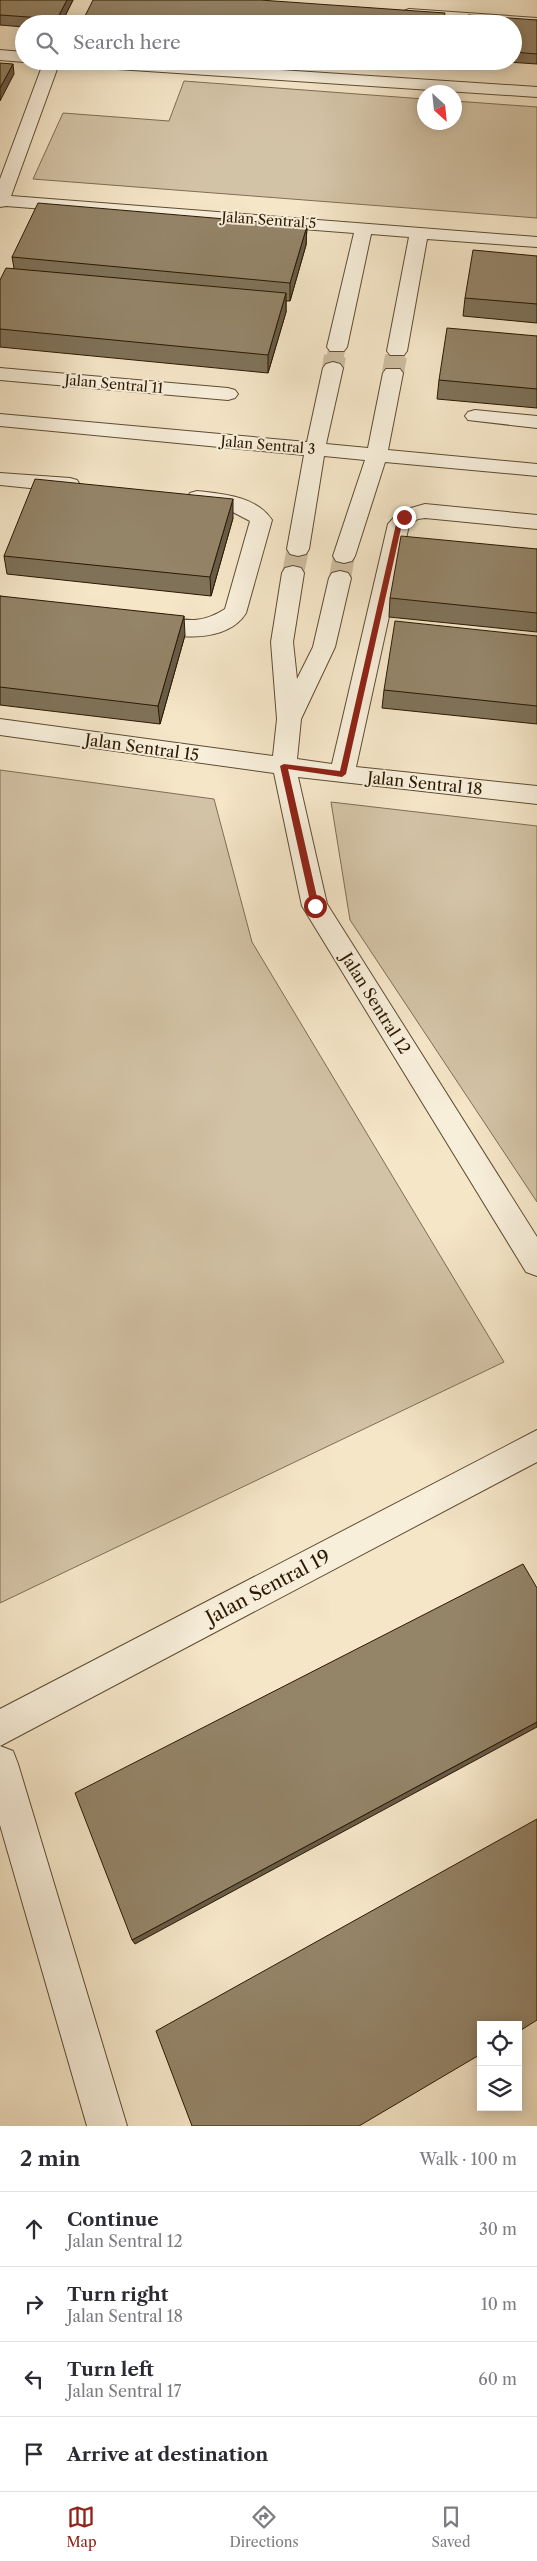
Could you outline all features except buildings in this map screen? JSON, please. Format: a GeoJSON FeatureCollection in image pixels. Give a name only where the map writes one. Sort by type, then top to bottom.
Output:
{"type":"FeatureCollection","features":[{"type":"Feature","properties":{"kind":"street"},"geometry":{"type":"LineString","coordinates":[[390,13],[419,15]]}},
{"type":"Feature","properties":{"kind":"street"},"geometry":{"type":"LineString","coordinates":[[522,22],[537,23]]}},
{"type":"Feature","properties":{"kind":"street"},"geometry":{"type":"LineString","coordinates":[[0,55],[15,56]]}},
{"type":"Feature","properties":{"kind":"street"},"geometry":{"type":"LineString","coordinates":[[0,200],[49,70]]}},
{"type":"Feature","properties":{"kind":"street"},"geometry":{"type":"LineString","coordinates":[[207,70],[537,92]]}},
{"type":"Feature","properties":{"kind":"street","name":"Jalan Sentral 5"},"geometry":{"type":"LineString","coordinates":[[0,200],[537,242]]}},
{"type":"Feature","properties":{"kind":"street"},"geometry":{"type":"LineString","coordinates":[[338,347],[364,228]]}},
{"type":"Feature","properties":{"kind":"street"},"geometry":{"type":"LineString","coordinates":[[397,351],[419,232]]}},
{"type":"Feature","properties":{"kind":"street"},"geometry":{"type":"LineString","coordinates":[[298,549],[315,450],[333,368]]}},
{"type":"Feature","properties":{"kind":"street"},"geometry":{"type":"LineString","coordinates":[[344,556],[377,456],[393,372]]}},
{"type":"Feature","properties":{"kind":"street","name":"Jalan Sentral 11"},"geometry":{"type":"LineString","coordinates":[[0,374],[228,394]]}},
{"type":"Feature","properties":{"kind":"street"},"geometry":{"type":"LineString","coordinates":[[475,416],[537,422]]}},
{"type":"Feature","properties":{"kind":"street","name":"Jalan Sentral 3"},"geometry":{"type":"LineString","coordinates":[[0,420],[537,470]]}},
{"type":"Feature","properties":{"kind":"street"},"geometry":{"type":"LineString","coordinates":[[0,479],[86,487]]}},
{"type":"Feature","properties":{"kind":"street"},"geometry":{"type":"LineString","coordinates":[[125,622],[192,629],[215,626],[235,613],[261,520],[253,511],[238,504],[182,496]]}},
{"type":"Feature","properties":{"kind":"street"},"geometry":{"type":"LineString","coordinates":[[342,774],[399,524],[404,517],[414,512],[425,511],[537,522]]}},
{"type":"Feature","properties":{"kind":"street","name":"Jalan Sentral 12"},"geometry":{"type":"LineString","coordinates":[[293,573],[282,642],[288,719],[284,766],[315,906],[537,1262]]}},
{"type":"Feature","properties":{"kind":"street","name":"Jalan Sentral 12"},"geometry":{"type":"LineString","coordinates":[[288,719],[324,647],[340,578]]}},
{"type":"Feature","properties":{"kind":"street","name":"Jalan Sentral 15"},"geometry":{"type":"LineString","coordinates":[[0,727],[284,766]]}},
{"type":"Feature","properties":{"kind":"street","name":"Jalan Sentral 18"},"geometry":{"type":"LineString","coordinates":[[284,766],[342,774],[537,794]]}},
{"type":"Feature","properties":{"kind":"street","name":"Jalan Sentral 19"},"geometry":{"type":"LineString","coordinates":[[0,1728],[537,1445]]}},
{"type":"Feature","properties":{"kind":"street"},"geometry":{"type":"LineString","coordinates":[[0,1764],[107,2126]]}},
{"type":"Feature","properties":{"kind":"shaded area"},"geometry":{"type":"Polygon","coordinates":[[[184,81],[417,98],[417,130],[462,130],[462,102],[537,107],[537,218],[33,179],[63,113],[169,121],[184,81]]]}},
{"type":"Feature","properties":{"kind":"shaded area"},"geometry":{"type":"Polygon","coordinates":[[[0,770],[214,799],[252,942],[504,1362],[0,1603],[0,770]]]}},
{"type":"Feature","properties":{"kind":"shaded area"},"geometry":{"type":"Polygon","coordinates":[[[331,802],[537,826],[537,1202],[350,920],[331,802]]]}},
{"type":"Feature","properties":{"kind":"tunnel"},"geometry":{"type":"LineString","coordinates":[[335,358],[337,347]]}},
{"type":"Feature","properties":{"kind":"tunnel"},"geometry":{"type":"LineString","coordinates":[[396,358],[397,351]]}},
{"type":"Feature","properties":{"kind":"tunnel"},"geometry":{"type":"LineString","coordinates":[[333,368],[335,356]]}},
{"type":"Feature","properties":{"kind":"tunnel"},"geometry":{"type":"LineString","coordinates":[[393,373],[396,356]]}},
{"type":"Feature","properties":{"kind":"tunnel"},"geometry":{"type":"LineString","coordinates":[[293,573],[298,549]]}},
{"type":"Feature","properties":{"kind":"tunnel"},"geometry":{"type":"LineString","coordinates":[[340,578],[344,556]]}},
{"type":"Feature","properties":{"kind":"route"},"geometry":{"type":"LineString","coordinates":[[315,906],[284,766],[342,774],[399,524],[404,517]]}}]}
